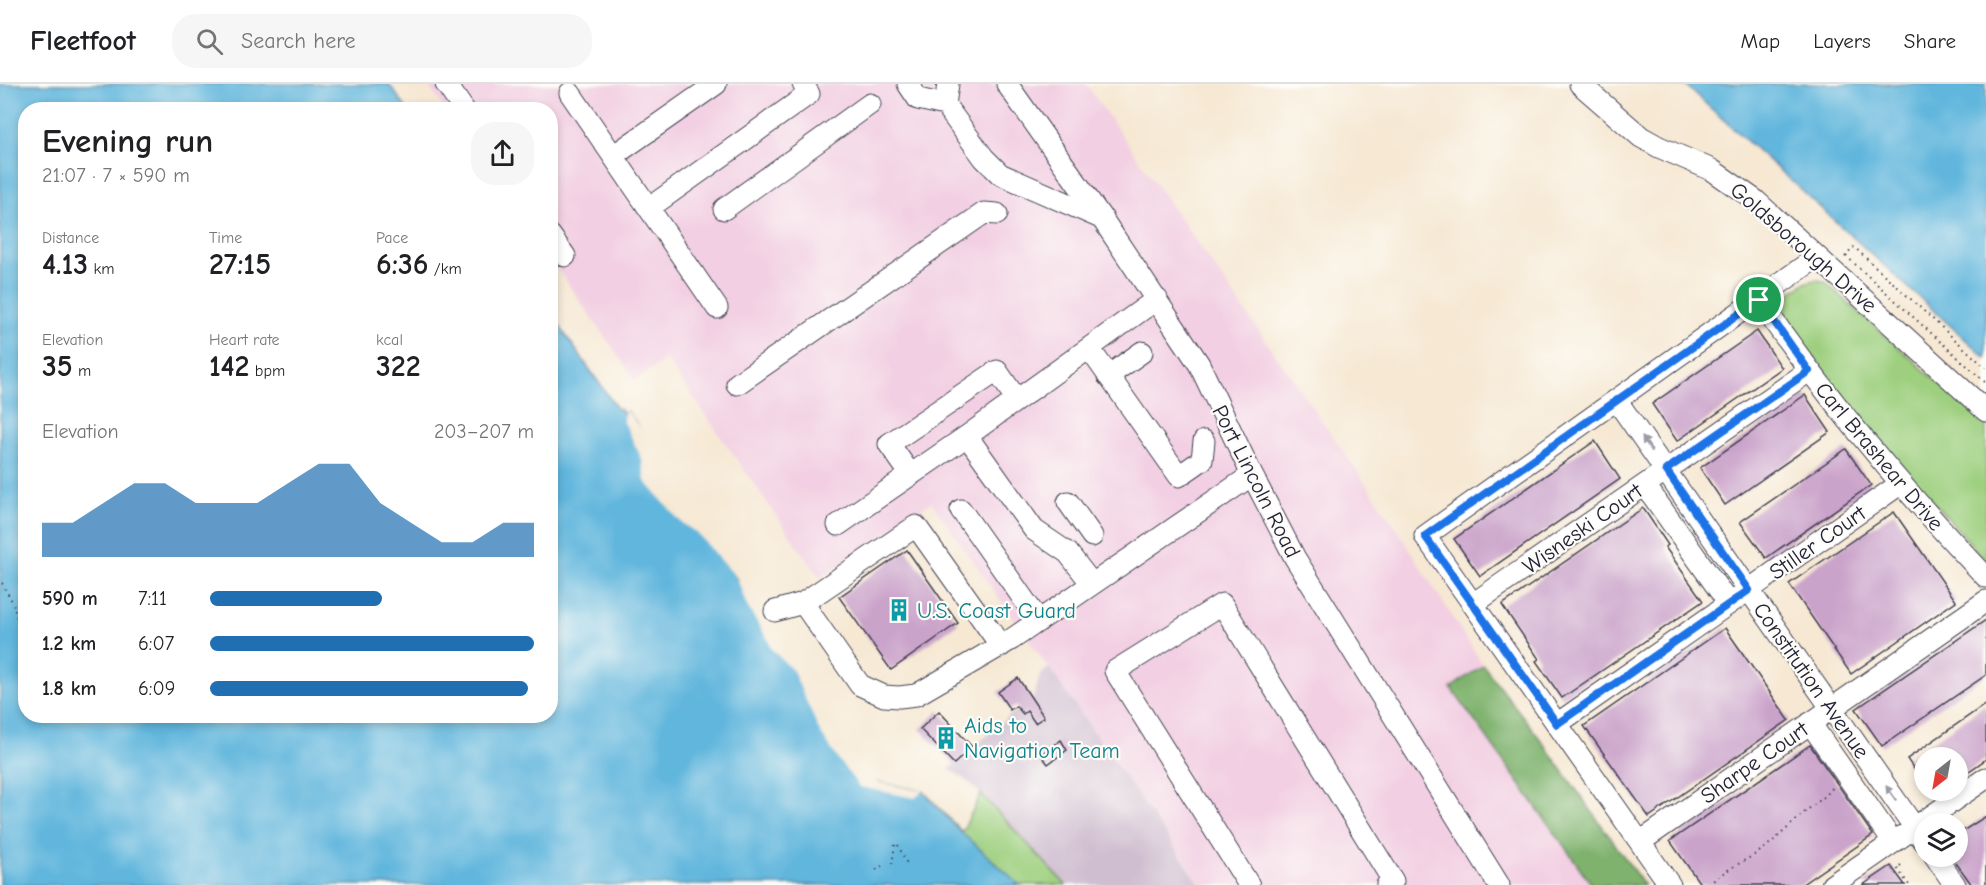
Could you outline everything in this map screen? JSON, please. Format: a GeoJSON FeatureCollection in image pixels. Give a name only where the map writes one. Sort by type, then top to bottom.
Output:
{"type":"FeatureCollection","features":[{"type":"Feature","properties":{"kind":"street"},"geometry":{"type":"LineString","coordinates":[[446,84],[458,102]]}},
{"type":"Feature","properties":{"kind":"street"},"geometry":{"type":"LineString","coordinates":[[613,156],[716,84]]}},
{"type":"Feature","properties":{"kind":"street"},"geometry":{"type":"LineString","coordinates":[[649,208],[809,94],[803,84]]}},
{"type":"Feature","properties":{"kind":"street"},"geometry":{"type":"LineString","coordinates":[[908,84],[918,99],[945,105],[984,158],[1000,174],[1103,220]]}},
{"type":"Feature","properties":{"kind":"street"},"geometry":{"type":"LineString","coordinates":[[945,105],[948,84]]}},
{"type":"Feature","properties":{"kind":"street","name":"Port Lincoln Road"},"geometry":{"type":"LineString","coordinates":[[1007,84],[1103,220],[1199,364],[1252,476],[1295,558],[1499,885]]}},
{"type":"Feature","properties":{"kind":"street","name":"Goldsborough Drive"},"geometry":{"type":"LineString","coordinates":[[1580,84],[1641,137],[1712,170],[1734,183],[1986,411]]}},
{"type":"Feature","properties":{"kind":"street"},"geometry":{"type":"LineString","coordinates":[[572,87],[613,156],[717,308]]}},
{"type":"Feature","properties":{"kind":"street"},"geometry":{"type":"LineString","coordinates":[[724,209],[870,104]]}},
{"type":"Feature","properties":{"kind":"street"},"geometry":{"type":"LineString","coordinates":[[737,384],[984,213],[997,214]]}},
{"type":"Feature","properties":{"kind":"street"},"geometry":{"type":"LineString","coordinates":[[558,246],[565,256]]}},
{"type":"Feature","properties":{"kind":"street"},"geometry":{"type":"LineString","coordinates":[[1670,885],[1425,536],[1817,257]]}},
{"type":"Feature","properties":{"kind":"street"},"geometry":{"type":"LineString","coordinates":[[838,525],[968,436],[1157,299]]}},
{"type":"Feature","properties":{"kind":"street","name":"Carl Brashear Drive"},"geometry":{"type":"LineString","coordinates":[[1759,300],[1809,371],[1900,484],[1986,578]]}},
{"type":"Feature","properties":{"kind":"street"},"geometry":{"type":"LineString","coordinates":[[1089,348],[1179,476],[1202,460],[1204,441]]}},
{"type":"Feature","properties":{"kind":"street"},"geometry":{"type":"LineString","coordinates":[[1108,376],[1142,352]]}},
{"type":"Feature","properties":{"kind":"street"},"geometry":{"type":"LineString","coordinates":[[911,475],[889,444],[997,371],[1017,400]]}},
{"type":"Feature","properties":{"kind":"street","name":"Wisneski Court"},"geometry":{"type":"LineString","coordinates":[[1473,604],[1809,371]]}},
{"type":"Feature","properties":{"kind":"street","name":"Constitution Avenue"},"geometry":{"type":"LineString","coordinates":[[1617,401],[1914,825]]}},
{"type":"Feature","properties":{"kind":"street"},"geometry":{"type":"LineString","coordinates":[[968,436],[1034,530],[1068,553],[1092,584]]}},
{"type":"Feature","properties":{"kind":"street"},"geometry":{"type":"LineString","coordinates":[[803,603],[860,686],[884,696],[916,695],[1007,643],[1252,476]]}},
{"type":"Feature","properties":{"kind":"street","name":"Stiller Court"},"geometry":{"type":"LineString","coordinates":[[1557,724],[1900,484]]}},
{"type":"Feature","properties":{"kind":"street"},"geometry":{"type":"LineString","coordinates":[[1645,485],[1729,604]]}},
{"type":"Feature","properties":{"kind":"street"},"geometry":{"type":"LineString","coordinates":[[1068,502],[1092,536]]}},
{"type":"Feature","properties":{"kind":"street"},"geometry":{"type":"LineString","coordinates":[[961,510],[1039,621]]}},
{"type":"Feature","properties":{"kind":"street"},"geometry":{"type":"LineString","coordinates":[[776,611],[803,603],[916,526],[1007,643]]}},
{"type":"Feature","properties":{"kind":"street","name":"Sharpe Court"},"geometry":{"type":"LineString","coordinates":[[1640,842],[1986,601]]}},
{"type":"Feature","properties":{"kind":"street"},"geometry":{"type":"LineString","coordinates":[[1250,885],[1115,670],[1222,604],[1393,881],[1387,885]]}},
{"type":"Feature","properties":{"kind":"street"},"geometry":{"type":"LineString","coordinates":[[1810,723],[1893,842]]}},
{"type":"Feature","properties":{"kind":"street"},"geometry":{"type":"LineString","coordinates":[[1945,813],[1986,778]]}},
{"type":"Feature","properties":{"kind":"street"},"geometry":{"type":"LineString","coordinates":[[1832,885],[1893,842],[1914,836]]}},
{"type":"Feature","properties":{"kind":"street"},"geometry":{"type":"LineString","coordinates":[[1943,867],[1955,885]]}},
{"type":"Feature","properties":{"kind":"path"},"geometry":{"type":"LineString","coordinates":[[1986,368],[1854,247],[1846,256],[1986,383]]}},
{"type":"Feature","properties":{"kind":"path"},"geometry":{"type":"LineString","coordinates":[[2,583],[13,603],[18,621]]}},
{"type":"Feature","properties":{"kind":"path"},"geometry":{"type":"LineString","coordinates":[[1709,885],[1724,872],[1770,843],[1847,776]]}},
{"type":"Feature","properties":{"kind":"path"},"geometry":{"type":"LineString","coordinates":[[892,864],[897,845],[908,866]]}},
{"type":"Feature","properties":{"kind":"path"},"geometry":{"type":"LineString","coordinates":[[1902,865],[1897,868],[1909,885]]}},
{"type":"Feature","properties":{"kind":"path"},"geometry":{"type":"LineString","coordinates":[[876,870],[882,866]]}},
{"type":"Feature","properties":{"kind":"shaded area"},"geometry":{"type":"Polygon","coordinates":[[[427,84],[1086,84],[1387,514],[1483,665],[1451,688],[1592,885],[1202,885],[931,502],[820,578],[666,359],[635,380],[558,270],[558,102],[440,102],[427,84]]]}},
{"type":"Feature","properties":{"kind":"shaded area"},"geometry":{"type":"Polygon","coordinates":[[[1049,668],[1201,885],[1066,885],[971,784],[949,769],[1011,714],[1033,699],[1040,675],[1049,668]]]}},
{"type":"Feature","properties":{"kind":"green space"},"geometry":{"type":"Polygon","coordinates":[[[1815,280],[1824,281],[1986,425],[1986,561],[1870,431],[1781,314],[1779,305],[1791,293],[1800,286],[1815,280]]]}},
{"type":"Feature","properties":{"kind":"green space"},"geometry":{"type":"Polygon","coordinates":[[[1483,665],[1541,740],[1644,885],[1592,885],[1451,688],[1483,665]]]}},
{"type":"Feature","properties":{"kind":"green space"},"geometry":{"type":"Polygon","coordinates":[[[860,787],[923,791],[962,832],[981,794],[1066,885],[941,885],[860,787]]]}},
{"type":"Feature","properties":{"kind":"water"},"geometry":{"type":"Polygon","coordinates":[[[0,84],[389,84],[402,102],[18,102],[18,723],[558,723],[558,324],[618,410],[620,409],[624,414],[627,411],[638,425],[653,471],[712,538],[820,715],[866,780],[923,791],[962,833],[1020,885],[0,885],[0,84]]]}},
{"type":"Feature","properties":{"kind":"water"},"geometry":{"type":"Polygon","coordinates":[[[1684,84],[1986,84],[1986,358],[1684,84]]]}},
{"type":"Feature","properties":{"kind":"pier"},"geometry":{"type":"Polygon","coordinates":[[[627,411],[647,441],[656,469],[715,536],[735,563],[816,697],[823,714],[868,777],[874,778],[877,782],[923,791],[915,798],[860,787],[840,762],[820,732],[793,671],[771,648],[747,606],[737,578],[698,534],[682,523],[645,481],[642,459],[623,420],[627,411]]]}},
{"type":"Feature","properties":{"kind":"building"},"geometry":{"type":"Polygon","coordinates":[[[1757,331],[1782,368],[1677,441],[1652,404],[1757,331]]]}},
{"type":"Feature","properties":{"kind":"building"},"geometry":{"type":"Polygon","coordinates":[[[1805,395],[1830,432],[1725,505],[1700,468],[1805,395]]]}},
{"type":"Feature","properties":{"kind":"building"},"geometry":{"type":"Polygon","coordinates":[[[1595,441],[1620,479],[1480,576],[1454,539],[1595,441]]]}},
{"type":"Feature","properties":{"kind":"building"},"geometry":{"type":"Polygon","coordinates":[[[1846,449],[1871,485],[1766,558],[1740,522],[1846,449]]]}},
{"type":"Feature","properties":{"kind":"building"},"geometry":{"type":"Polygon","coordinates":[[[1643,508],[1668,545],[1665,547],[1703,601],[1562,698],[1536,661],[1539,659],[1502,605],[1643,508]]]}},
{"type":"Feature","properties":{"kind":"building"},"geometry":{"type":"Polygon","coordinates":[[[1894,512],[1956,601],[1851,674],[1789,584],[1894,512]]]}},
{"type":"Feature","properties":{"kind":"building","name":"U.S. Coast Guard"},"geometry":{"type":"Polygon","coordinates":[[[907,550],[958,623],[891,670],[839,597],[907,550]]]}},
{"type":"Feature","properties":{"kind":"building"},"geometry":{"type":"Polygon","coordinates":[[[1986,620],[1986,675],[1882,746],[1856,709],[1986,620]]]}},
{"type":"Feature","properties":{"kind":"building"},"geometry":{"type":"Polygon","coordinates":[[[1725,628],[1789,720],[1649,817],[1584,726],[1725,628]]]}},
{"type":"Feature","properties":{"kind":"building"},"geometry":{"type":"Polygon","coordinates":[[[1018,678],[1044,717],[1035,723],[1027,711],[1023,714],[1016,706],[1010,710],[998,692],[1018,678]]]}},
{"type":"Feature","properties":{"kind":"building"},"geometry":{"type":"Polygon","coordinates":[[[1986,704],[1986,759],[1968,772],[1968,747],[1924,747],[1986,704]]]}},
{"type":"Feature","properties":{"kind":"building","name":"Aids to Navigation Team"},"geometry":{"type":"Polygon","coordinates":[[[939,711],[972,747],[954,764],[920,729],[939,711]]]}},
{"type":"Feature","properties":{"kind":"building"},"geometry":{"type":"Polygon","coordinates":[[[1061,740],[1067,750],[1048,764],[1041,755],[1061,740]]]}},
{"type":"Feature","properties":{"kind":"building"},"geometry":{"type":"Polygon","coordinates":[[[1810,745],[1873,835],[1801,885],[1701,885],[1670,841],[1810,745]]]}},
{"type":"Feature","properties":{"kind":"building"},"geometry":{"type":"Polygon","coordinates":[[[1914,754],[1914,769],[1907,759],[1914,754]]]}},
{"type":"Feature","properties":{"kind":"building"},"geometry":{"type":"Polygon","coordinates":[[[1986,816],[1986,885],[1972,885],[1959,867],[1968,867],[1968,828],[1986,816]]]}},
{"type":"Feature","properties":{"kind":"building"},"geometry":{"type":"Polygon","coordinates":[[[1891,866],[1905,885],[1863,885],[1891,866]]]}},
{"type":"Feature","properties":{"kind":"place","name":"U.S. Coast Guard"},"geometry":{"type":"Point","coordinates":[899,610]}},
{"type":"Feature","properties":{"kind":"place","name":"Aids to Navigation Team"},"geometry":{"type":"Point","coordinates":[946,738]}},
{"type":"Feature","properties":{"kind":"route"},"geometry":{"type":"LineString","coordinates":[[1759,300],[1809,371],[1666,470],[1749,590],[1557,724],[1425,536],[1759,300]]}}]}
